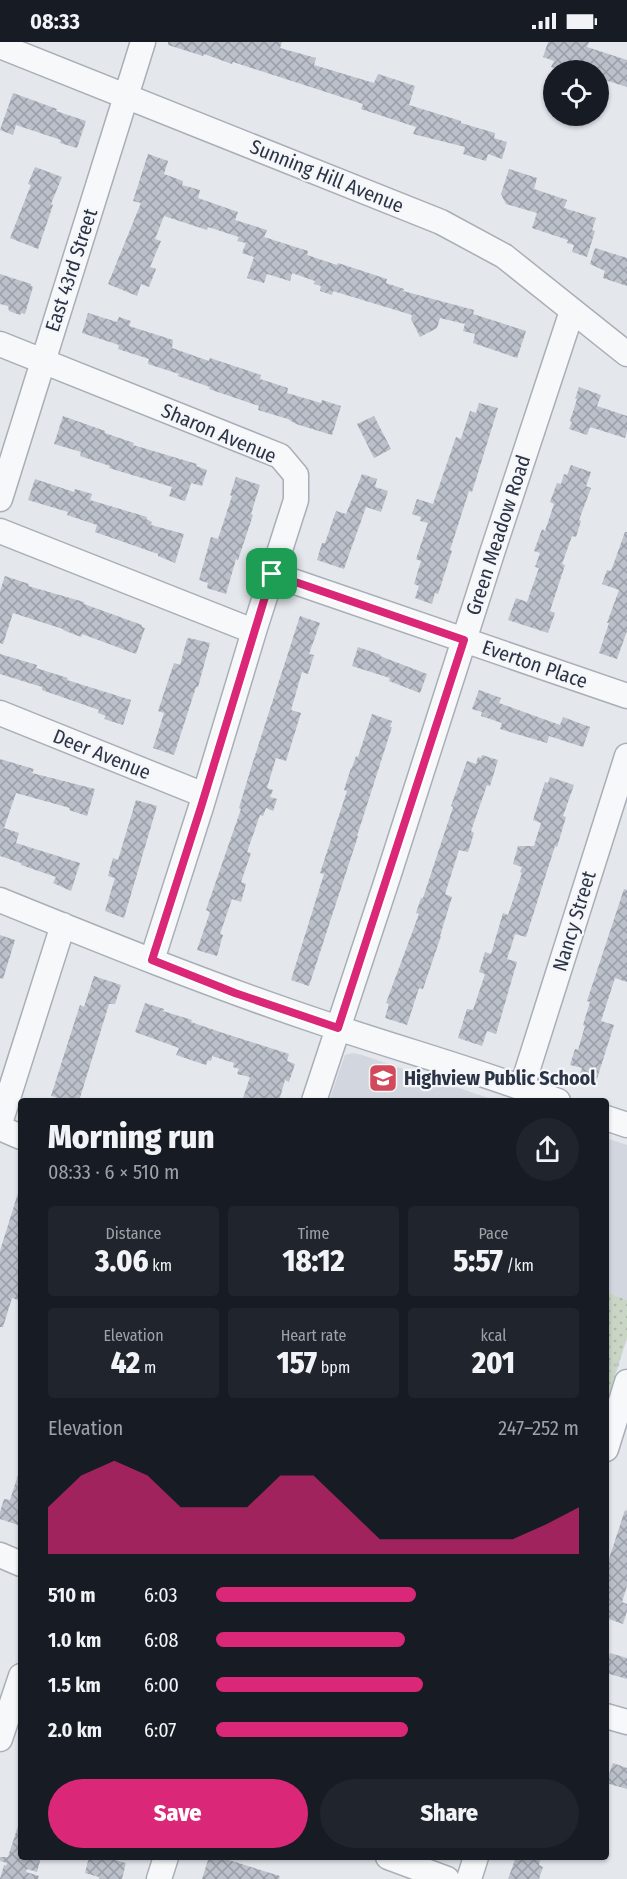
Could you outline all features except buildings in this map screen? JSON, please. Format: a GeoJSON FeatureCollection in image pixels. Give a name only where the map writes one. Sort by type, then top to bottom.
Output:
{"type":"FeatureCollection","features":[{"type":"Feature","properties":{"kind":"street","name":"East 43rd Street"},"geometry":{"type":"LineString","coordinates":[[0,499],[143,42]]}},
{"type":"Feature","properties":{"kind":"street","name":"Sunning Hill Avenue"},"geometry":{"type":"LineString","coordinates":[[0,46],[441,222],[504,256],[627,354]]}},
{"type":"Feature","properties":{"kind":"street","name":"Green Meadow Road"},"geometry":{"type":"LineString","coordinates":[[315,1098],[572,311]]}},
{"type":"Feature","properties":{"kind":"street","name":"Sharon Avenue"},"geometry":{"type":"LineString","coordinates":[[0,344],[280,456],[296,475],[296,500],[253,631],[152,960]]}},
{"type":"Feature","properties":{"kind":"street"},"geometry":{"type":"LineString","coordinates":[[0,531],[253,631]]}},
{"type":"Feature","properties":{"kind":"street","name":"Everton Place"},"geometry":{"type":"LineString","coordinates":[[272,574],[627,696]]}},
{"type":"Feature","properties":{"kind":"street","name":"Deer Avenue"},"geometry":{"type":"LineString","coordinates":[[0,713],[204,795]]}},
{"type":"Feature","properties":{"kind":"street","name":"Nancy Street"},"geometry":{"type":"LineString","coordinates":[[522,1087],[627,756]]}},
{"type":"Feature","properties":{"kind":"street"},"geometry":{"type":"LineString","coordinates":[[0,900],[235,993],[550,1098]]}},
{"type":"Feature","properties":{"kind":"street"},"geometry":{"type":"LineString","coordinates":[[0,1123],[63,925]]}},
{"type":"Feature","properties":{"kind":"street"},"geometry":{"type":"LineString","coordinates":[[609,1119],[627,1125]]}},
{"type":"Feature","properties":{"kind":"street"},"geometry":{"type":"LineString","coordinates":[[0,1128],[18,1136]]}},
{"type":"Feature","properties":{"kind":"street"},"geometry":{"type":"LineString","coordinates":[[609,1439],[627,1382]]}},
{"type":"Feature","properties":{"kind":"street"},"geometry":{"type":"LineString","coordinates":[[0,1555],[18,1563]]}},
{"type":"Feature","properties":{"kind":"street"},"geometry":{"type":"LineString","coordinates":[[0,1740],[18,1685]]}},
{"type":"Feature","properties":{"kind":"street"},"geometry":{"type":"LineString","coordinates":[[609,1717],[627,1722]]}},
{"type":"Feature","properties":{"kind":"street"},"geometry":{"type":"LineString","coordinates":[[159,1879],[165,1860]]}},
{"type":"Feature","properties":{"kind":"street"},"geometry":{"type":"LineString","coordinates":[[396,1860],[447,1879]]}},
{"type":"Feature","properties":{"kind":"street"},"geometry":{"type":"LineString","coordinates":[[469,1879],[475,1860]]}},
{"type":"Feature","properties":{"kind":"shaded area","name":"Highview Public School"},"geometry":{"type":"Polygon","coordinates":[[[353,1053],[362,1055],[488,1098],[330,1098],[345,1055],[353,1053]]]}},
{"type":"Feature","properties":{"kind":"shaded area","name":"Highview Public School"},"geometry":{"type":"Polygon","coordinates":[[[609,1139],[627,1145],[627,1300],[609,1293],[609,1139]]]}},
{"type":"Feature","properties":{"kind":"green space"},"geometry":{"type":"Polygon","coordinates":[[[609,1293],[627,1300],[627,1338],[609,1395],[609,1293]]]}},
{"type":"Feature","properties":{"kind":"place","name":"Highview Public School"},"geometry":{"type":"Point","coordinates":[383,1078]}},
{"type":"Feature","properties":{"kind":"route"},"geometry":{"type":"LineString","coordinates":[[272,574],[464,640],[338,1028],[235,993],[152,960],[272,574]]}}]}
